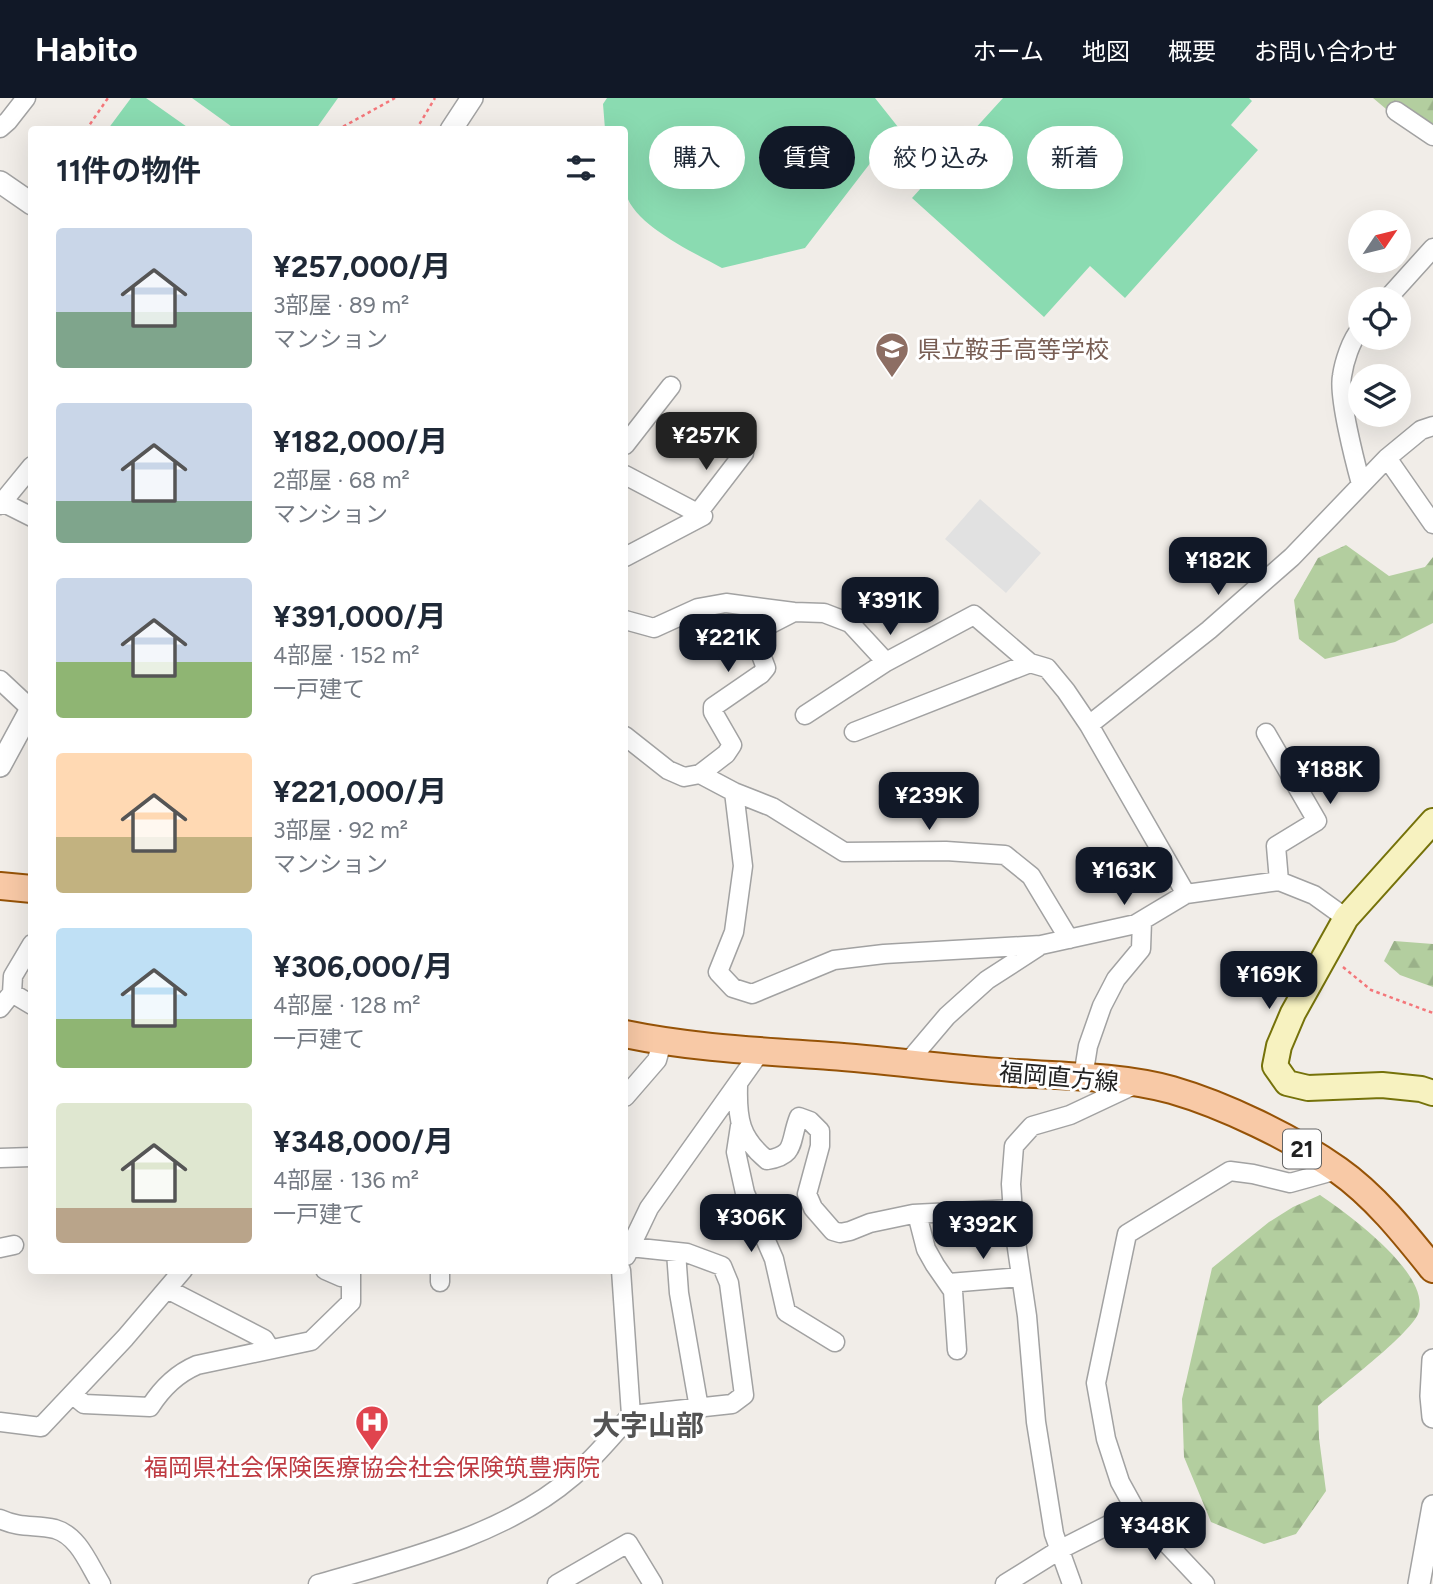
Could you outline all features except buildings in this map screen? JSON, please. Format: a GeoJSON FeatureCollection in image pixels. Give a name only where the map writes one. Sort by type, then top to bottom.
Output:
{"type":"FeatureCollection","features":[{"type":"Feature","properties":{"kind":"main road"},"geometry":{"type":"LineString","coordinates":[[1433,821],[1346,918],[1293,1013],[1279,1046],[1275,1066],[1287,1083],[1308,1088],[1382,1085],[1433,1093]]}},
{"type":"Feature","properties":{"kind":"main road"},"geometry":{"type":"LineString","coordinates":[[0,886],[28,888]]}},
{"type":"Feature","properties":{"kind":"main road","name":"福岡直方線"},"geometry":{"type":"LineString","coordinates":[[628,1035],[662,1042],[760,1052],[1083,1077],[1171,1090],[1247,1118],[1338,1170],[1367,1194],[1433,1269]]}},
{"type":"Feature","properties":{"kind":"street"},"geometry":{"type":"LineString","coordinates":[[0,128],[26,98]]}},
{"type":"Feature","properties":{"kind":"street"},"geometry":{"type":"LineString","coordinates":[[454,126],[472,98]]}},
{"type":"Feature","properties":{"kind":"street"},"geometry":{"type":"LineString","coordinates":[[1396,111],[1433,136]]}},
{"type":"Feature","properties":{"kind":"street"},"geometry":{"type":"LineString","coordinates":[[0,182],[28,201]]}},
{"type":"Feature","properties":{"kind":"street"},"geometry":{"type":"LineString","coordinates":[[1398,287],[1433,248]]}},
{"type":"Feature","properties":{"kind":"street"},"geometry":{"type":"LineString","coordinates":[[1350,350],[1341,378],[1354,459],[1361,484]]}},
{"type":"Feature","properties":{"kind":"street"},"geometry":{"type":"LineString","coordinates":[[628,440],[671,386]]}},
{"type":"Feature","properties":{"kind":"street"},"geometry":{"type":"LineString","coordinates":[[1089,725],[1230,612],[1292,557],[1387,458],[1421,430],[1433,425]]}},
{"type":"Feature","properties":{"kind":"street"},"geometry":{"type":"LineString","coordinates":[[698,513],[744,453]]}},
{"type":"Feature","properties":{"kind":"street"},"geometry":{"type":"LineString","coordinates":[[1387,458],[1433,524]]}},
{"type":"Feature","properties":{"kind":"street"},"geometry":{"type":"LineString","coordinates":[[28,471],[1,504],[28,515]]}},
{"type":"Feature","properties":{"kind":"street"},"geometry":{"type":"LineString","coordinates":[[628,477],[703,516],[628,555]]}},
{"type":"Feature","properties":{"kind":"street"},"geometry":{"type":"LineString","coordinates":[[628,621],[654,628],[698,608],[726,603],[824,613],[850,623],[886,662]]}},
{"type":"Feature","properties":{"kind":"street"},"geometry":{"type":"LineString","coordinates":[[628,738],[668,770],[684,777],[701,774],[726,754],[732,745],[713,712],[713,707],[761,674],[766,668],[755,639],[759,630],[794,612]]}},
{"type":"Feature","properties":{"kind":"street"},"geometry":{"type":"LineString","coordinates":[[805,715],[886,662],[974,615],[1030,663],[1047,667],[1089,725],[1186,894]]}},
{"type":"Feature","properties":{"kind":"street"},"geometry":{"type":"LineString","coordinates":[[854,732],[1030,663]]}},
{"type":"Feature","properties":{"kind":"street"},"geometry":{"type":"LineString","coordinates":[[0,680],[28,705]]}},
{"type":"Feature","properties":{"kind":"street"},"geometry":{"type":"LineString","coordinates":[[0,766],[28,714]]}},
{"type":"Feature","properties":{"kind":"street"},"geometry":{"type":"LineString","coordinates":[[1266,733],[1317,821],[1276,846],[1279,881]]}},
{"type":"Feature","properties":{"kind":"street"},"geometry":{"type":"LineString","coordinates":[[701,774],[734,792],[772,807],[844,852],[946,851],[1005,855],[1031,876],[1069,939]]}},
{"type":"Feature","properties":{"kind":"street"},"geometry":{"type":"LineString","coordinates":[[734,792],[743,866],[734,932],[718,972],[733,988],[751,994],[834,960],[884,954],[1041,946],[1136,924],[1186,894],[1279,881],[1314,895],[1346,918]]}},
{"type":"Feature","properties":{"kind":"street"},"geometry":{"type":"LineString","coordinates":[[1083,1077],[1088,1046],[1102,1006],[1116,979],[1141,950],[1142,921]]}},
{"type":"Feature","properties":{"kind":"street"},"geometry":{"type":"LineString","coordinates":[[908,1062],[947,1016],[986,981],[1041,946]]}},
{"type":"Feature","properties":{"kind":"street"},"geometry":{"type":"LineString","coordinates":[[0,1008],[12,993],[13,976],[28,951]]}},
{"type":"Feature","properties":{"kind":"street"},"geometry":{"type":"LineString","coordinates":[[12,993],[28,1003]]}},
{"type":"Feature","properties":{"kind":"street"},"geometry":{"type":"LineString","coordinates":[[628,1094],[657,1060],[662,1042]]}},
{"type":"Feature","properties":{"kind":"street"},"geometry":{"type":"LineString","coordinates":[[628,1252],[649,1208],[760,1052]]}},
{"type":"Feature","properties":{"kind":"street"},"geometry":{"type":"LineString","coordinates":[[1072,1584],[1054,1534],[1036,1422],[1027,1316],[1011,1184],[1014,1146],[1032,1126],[1070,1115],[1136,1084]]}},
{"type":"Feature","properties":{"kind":"street"},"geometry":{"type":"LineString","coordinates":[[738,1086],[737,1111],[740,1126],[736,1152],[745,1193],[774,1259],[786,1312],[835,1342]]}},
{"type":"Feature","properties":{"kind":"street"},"geometry":{"type":"LineString","coordinates":[[740,1126],[757,1152],[767,1160],[783,1158],[788,1152],[799,1117],[810,1121],[820,1131],[820,1146],[807,1194],[813,1209],[833,1231],[850,1231],[894,1217],[917,1214],[1013,1209]]}},
{"type":"Feature","properties":{"kind":"street"},"geometry":{"type":"LineString","coordinates":[[0,1158],[28,1157]]}},
{"type":"Feature","properties":{"kind":"street"},"geometry":{"type":"LineString","coordinates":[[1205,1584],[1136,1511],[1120,1482],[1111,1456],[1096,1383],[1127,1234],[1230,1171],[1290,1183],[1338,1170]]}},
{"type":"Feature","properties":{"kind":"street"},"geometry":{"type":"LineString","coordinates":[[917,1214],[926,1249],[953,1291],[957,1350]]}},
{"type":"Feature","properties":{"kind":"street"},"geometry":{"type":"LineString","coordinates":[[676,1252],[681,1307],[699,1408]]}},
{"type":"Feature","properties":{"kind":"street"},"geometry":{"type":"LineString","coordinates":[[318,1584],[419,1555],[527,1510],[572,1477],[631,1415],[732,1404],[744,1395],[729,1283],[722,1266],[687,1253],[628,1254]]}},
{"type":"Feature","properties":{"kind":"street"},"geometry":{"type":"LineString","coordinates":[[0,1422],[41,1427],[180,1274]]}},
{"type":"Feature","properties":{"kind":"street"},"geometry":{"type":"LineString","coordinates":[[72,1394],[84,1404],[150,1407],[165,1385],[183,1371],[197,1365],[311,1340],[351,1302],[351,1274],[341,1277],[334,1274]]}},
{"type":"Feature","properties":{"kind":"street"},"geometry":{"type":"LineString","coordinates":[[621,1274],[631,1415]]}},
{"type":"Feature","properties":{"kind":"street"},"geometry":{"type":"LineString","coordinates":[[949,1283],[1021,1277]]}},
{"type":"Feature","properties":{"kind":"street"},"geometry":{"type":"LineString","coordinates":[[167,1289],[264,1339],[270,1349]]}},
{"type":"Feature","properties":{"kind":"street"},"geometry":{"type":"LineString","coordinates":[[1433,1360],[1433,1417]]}},
{"type":"Feature","properties":{"kind":"street"},"geometry":{"type":"LineString","coordinates":[[1419,1584],[1433,1506]]}},
{"type":"Feature","properties":{"kind":"street"},"geometry":{"type":"LineString","coordinates":[[1005,1584],[1061,1549],[1136,1511]]}},
{"type":"Feature","properties":{"kind":"street"},"geometry":{"type":"LineString","coordinates":[[0,1519],[16,1526],[55,1530],[68,1536],[76,1543],[101,1584]]}},
{"type":"Feature","properties":{"kind":"street"},"geometry":{"type":"LineString","coordinates":[[557,1584],[628,1543],[653,1584]]}},
{"type":"Feature","properties":{"kind":"path"},"geometry":{"type":"LineString","coordinates":[[89,126],[108,98]]}},
{"type":"Feature","properties":{"kind":"path"},"geometry":{"type":"LineString","coordinates":[[344,126],[395,98]]}},
{"type":"Feature","properties":{"kind":"path"},"geometry":{"type":"LineString","coordinates":[[418,126],[435,98]]}},
{"type":"Feature","properties":{"kind":"path"},"geometry":{"type":"LineString","coordinates":[[1327,954],[1371,990],[1433,1013]]}},
{"type":"Feature","properties":{"kind":"green space"},"geometry":{"type":"Polygon","coordinates":[[[131,98],[146,98],[186,126],[110,126],[131,98]]]}},
{"type":"Feature","properties":{"kind":"green space"},"geometry":{"type":"Polygon","coordinates":[[[192,98],[338,98],[318,126],[231,126],[192,98]]]}},
{"type":"Feature","properties":{"kind":"green space"},"geometry":{"type":"Polygon","coordinates":[[[607,98],[875,98],[897,126],[869,126],[869,165],[855,183],[855,126],[759,126],[759,189],[850,189],[805,248],[722,268],[667,237],[641,217],[628,198],[628,126],[605,126],[603,104],[607,98]]]}},
{"type":"Feature","properties":{"kind":"green space"},"geometry":{"type":"Polygon","coordinates":[[[1003,98],[1249,98],[1252,101],[1231,125],[1258,150],[1125,298],[1090,266],[1044,317],[912,198],[920,189],[1013,189],[1013,126],[978,126],[1003,98]]]}},
{"type":"Feature","properties":{"kind":"green space"},"geometry":{"type":"Polygon","coordinates":[[[1373,98],[1433,98],[1433,129],[1411,130],[1373,98]]]}},
{"type":"Feature","properties":{"kind":"green space"},"geometry":{"type":"Polygon","coordinates":[[[1346,545],[1389,576],[1425,567],[1433,557],[1433,623],[1395,642],[1325,659],[1299,639],[1294,600],[1318,558],[1346,545]]]}},
{"type":"Feature","properties":{"kind":"green space"},"geometry":{"type":"Polygon","coordinates":[[[1394,941],[1433,944],[1433,987],[1400,975],[1384,961],[1394,941]]]}},
{"type":"Feature","properties":{"kind":"green space"},"geometry":{"type":"Polygon","coordinates":[[[1320,1195],[1367,1231],[1401,1264],[1413,1282],[1419,1298],[1418,1314],[1412,1324],[1388,1348],[1318,1406],[1326,1491],[1296,1534],[1264,1544],[1211,1522],[1184,1457],[1182,1399],[1212,1268],[1269,1222],[1320,1195]]]}},
{"type":"Feature","properties":{"kind":"shaded area"},"geometry":{"type":"Polygon","coordinates":[[[980,499],[1041,553],[1006,593],[945,539],[980,499]]]}},
{"type":"Feature","properties":{"kind":"place","name":"県立鞍手高等学校"},"geometry":{"type":"Point","coordinates":[892,379]}},
{"type":"Feature","properties":{"kind":"place","name":"福岡県社会保険医療協会社会保険筑豊病院"},"geometry":{"type":"Point","coordinates":[372,1452]}},
{"type":"Feature","properties":{"kind":"district","name":"大字山部"},"geometry":{"type":"Point","coordinates":[648,1425]}}]}
